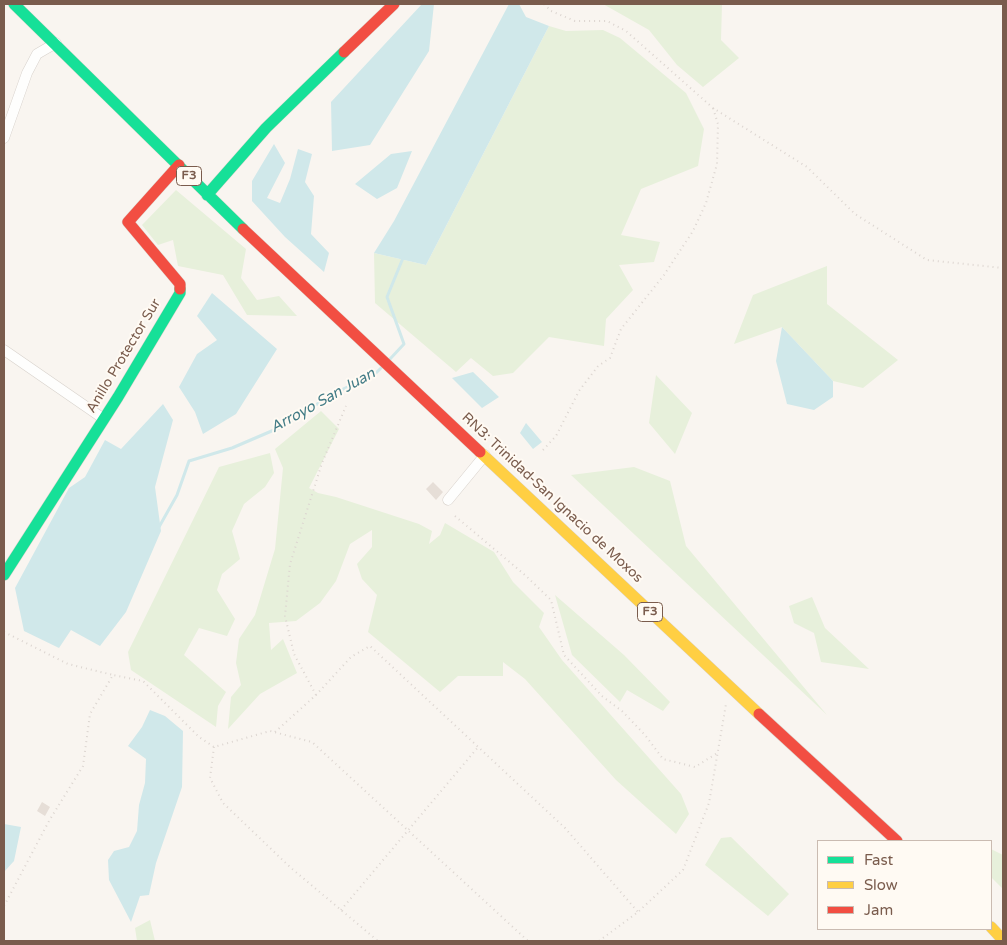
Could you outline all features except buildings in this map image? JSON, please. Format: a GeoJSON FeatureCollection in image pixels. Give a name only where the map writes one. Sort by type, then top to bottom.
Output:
{"type":"FeatureCollection","features":[{"type":"Feature","properties":{"kind":"main road","name":"F3"},"geometry":{"type":"LineString","coordinates":[[14,4],[56,43],[207,195]]}},
{"type":"Feature","properties":{"kind":"main road"},"geometry":{"type":"LineString","coordinates":[[207,195],[266,128],[394,4]]}},
{"type":"Feature","properties":{"kind":"main road","name":"Anillo Protector Sur"},"geometry":{"type":"LineString","coordinates":[[4,575],[104,418],[180,293],[180,284],[128,222],[179,165]]}},
{"type":"Feature","properties":{"kind":"main road","name":"RN3: Trinidad-San Ignacio de Moxos"},"geometry":{"type":"LineString","coordinates":[[207,195],[729,687],[897,840]]}},
{"type":"Feature","properties":{"kind":"main road"},"geometry":{"type":"LineString","coordinates":[[992,928],[1003,940]]}},
{"type":"Feature","properties":{"kind":"street"},"geometry":{"type":"LineString","coordinates":[[4,138],[27,73],[37,54],[56,43]]}},
{"type":"Feature","properties":{"kind":"street"},"geometry":{"type":"LineString","coordinates":[[4,350],[104,418]]}},
{"type":"Feature","properties":{"kind":"street"},"geometry":{"type":"LineString","coordinates":[[448,500],[485,456]]}},
{"type":"Feature","properties":{"kind":"path"},"geometry":{"type":"LineString","coordinates":[[544,4],[551,11],[575,20],[607,21],[626,31],[712,108],[807,167],[855,214],[927,260],[1003,268]]}},
{"type":"Feature","properties":{"kind":"path"},"geometry":{"type":"LineString","coordinates":[[543,450],[556,436],[579,390],[598,366],[610,358],[621,330],[664,275],[693,231],[706,202],[717,164],[718,124],[712,108]]}},
{"type":"Feature","properties":{"kind":"path"},"geometry":{"type":"LineString","coordinates":[[316,696],[294,654],[285,616],[290,564],[322,463],[346,406]]}},
{"type":"Feature","properties":{"kind":"path"},"geometry":{"type":"LineString","coordinates":[[455,516],[525,575],[551,600],[564,655],[602,696],[622,711],[645,735],[662,759],[695,767],[719,752]]}},
{"type":"Feature","properties":{"kind":"path"},"geometry":{"type":"LineString","coordinates":[[4,632],[68,664],[143,681],[199,737],[214,748]]}},
{"type":"Feature","properties":{"kind":"path"},"geometry":{"type":"LineString","coordinates":[[275,732],[316,696],[351,657],[370,646],[566,828],[638,912]]}},
{"type":"Feature","properties":{"kind":"path"},"geometry":{"type":"LineString","coordinates":[[4,906],[48,821],[82,766],[90,714],[113,675]]}},
{"type":"Feature","properties":{"kind":"path"},"geometry":{"type":"LineString","coordinates":[[599,941],[638,912],[683,870],[709,803],[729,687]]}},
{"type":"Feature","properties":{"kind":"path"},"geometry":{"type":"LineString","coordinates":[[214,748],[270,731],[312,742],[528,941]]}},
{"type":"Feature","properties":{"kind":"path"},"geometry":{"type":"LineString","coordinates":[[342,910],[479,746]]}},
{"type":"Feature","properties":{"kind":"path"},"geometry":{"type":"LineString","coordinates":[[214,748],[210,778],[223,803],[291,868],[378,941]]}},
{"type":"Feature","properties":{"kind":"green space"},"geometry":{"type":"Polygon","coordinates":[[[603,4],[722,4],[721,40],[739,58],[703,87],[677,65],[649,30],[603,4]]]}},
{"type":"Feature","properties":{"kind":"green space"},"geometry":{"type":"Polygon","coordinates":[[[549,26],[566,31],[603,30],[620,38],[686,93],[704,129],[698,166],[641,189],[621,235],[660,242],[654,262],[619,265],[633,290],[606,319],[604,346],[549,337],[513,373],[493,376],[471,358],[456,372],[375,303],[374,253],[426,265],[549,26]]]}},
{"type":"Feature","properties":{"kind":"green space"},"geometry":{"type":"Polygon","coordinates":[[[176,190],[246,249],[241,278],[257,300],[279,296],[297,316],[247,315],[223,275],[178,266],[173,240],[158,245],[142,225],[176,190]]]}},
{"type":"Feature","properties":{"kind":"green space"},"geometry":{"type":"Polygon","coordinates":[[[827,266],[827,304],[898,360],[863,388],[833,381],[782,327],[734,344],[753,295],[827,266]]]}},
{"type":"Feature","properties":{"kind":"green space"},"geometry":{"type":"Polygon","coordinates":[[[656,375],[692,413],[675,454],[649,423],[656,375]]]}},
{"type":"Feature","properties":{"kind":"green space"},"geometry":{"type":"Polygon","coordinates":[[[321,411],[339,429],[309,488],[318,493],[419,524],[432,531],[429,544],[440,535],[445,523],[494,552],[513,582],[544,613],[539,627],[562,660],[681,794],[689,814],[676,834],[616,780],[525,679],[503,662],[503,676],[458,676],[440,692],[368,632],[377,595],[362,579],[357,564],[372,547],[372,530],[350,544],[336,581],[320,603],[296,621],[269,623],[271,650],[283,639],[297,673],[260,694],[228,729],[231,697],[241,685],[236,663],[239,639],[255,615],[275,549],[283,468],[275,449],[321,411]]]}},
{"type":"Feature","properties":{"kind":"green space"},"geometry":{"type":"Polygon","coordinates":[[[270,453],[274,473],[265,487],[244,504],[232,531],[240,559],[222,574],[217,590],[235,619],[227,636],[199,628],[184,655],[226,692],[218,706],[216,727],[131,670],[128,652],[219,467],[270,453]]]}},
{"type":"Feature","properties":{"kind":"green space"},"geometry":{"type":"Polygon","coordinates":[[[634,467],[670,481],[686,546],[827,715],[571,475],[634,467]]]}},
{"type":"Feature","properties":{"kind":"green space"},"geometry":{"type":"Polygon","coordinates":[[[555,595],[624,655],[670,702],[663,711],[627,690],[620,702],[572,655],[555,595]]]}},
{"type":"Feature","properties":{"kind":"green space"},"geometry":{"type":"Polygon","coordinates":[[[812,597],[825,628],[869,669],[821,662],[814,633],[794,623],[789,606],[812,597]]]}},
{"type":"Feature","properties":{"kind":"green space"},"geometry":{"type":"Polygon","coordinates":[[[731,837],[789,894],[768,916],[705,865],[721,838],[731,837]]]}},
{"type":"Feature","properties":{"kind":"green space"},"geometry":{"type":"Polygon","coordinates":[[[992,850],[1003,855],[1003,889],[992,878],[992,850]]]}},
{"type":"Feature","properties":{"kind":"green space"},"geometry":{"type":"Polygon","coordinates":[[[150,920],[155,941],[137,941],[135,928],[150,920]]]}},
{"type":"Feature","properties":{"kind":"water"},"geometry":{"type":"Polygon","coordinates":[[[422,4],[434,4],[429,51],[370,145],[332,151],[331,102],[422,4]]]}},
{"type":"Feature","properties":{"kind":"water"},"geometry":{"type":"Polygon","coordinates":[[[509,4],[519,4],[526,17],[549,26],[426,265],[374,253],[394,221],[509,4]]]}},
{"type":"Feature","properties":{"kind":"water"},"geometry":{"type":"Polygon","coordinates":[[[274,144],[285,163],[267,198],[280,203],[290,179],[298,149],[312,154],[305,182],[314,196],[311,234],[329,253],[324,272],[285,237],[252,201],[252,181],[274,144]]]}},
{"type":"Feature","properties":{"kind":"water"},"geometry":{"type":"Polygon","coordinates":[[[412,151],[397,188],[377,199],[355,184],[391,154],[412,151]]]}},
{"type":"Feature","properties":{"kind":"water"},"geometry":{"type":"Polygon","coordinates":[[[212,293],[277,349],[236,414],[203,434],[195,412],[179,387],[197,354],[217,340],[197,316],[212,293]]]}},
{"type":"Feature","properties":{"kind":"water"},"geometry":{"type":"Polygon","coordinates":[[[782,327],[833,381],[833,397],[814,410],[787,404],[776,361],[782,327]]]}},
{"type":"Feature","properties":{"kind":"water"},"geometry":{"type":"Polygon","coordinates":[[[473,372],[499,397],[482,408],[452,378],[473,372]]]}},
{"type":"Feature","properties":{"kind":"water"},"geometry":{"type":"Polygon","coordinates":[[[163,404],[173,420],[155,487],[161,531],[126,612],[100,646],[71,630],[59,648],[24,631],[15,588],[69,488],[85,477],[105,440],[121,449],[163,404]]]}},
{"type":"Feature","properties":{"kind":"water"},"geometry":{"type":"Polygon","coordinates":[[[526,423],[542,442],[533,449],[520,433],[526,423]]]}},
{"type":"Feature","properties":{"kind":"water"},"geometry":{"type":"Polygon","coordinates":[[[150,710],[165,716],[183,731],[182,787],[156,863],[149,895],[140,896],[131,922],[109,880],[108,860],[114,851],[129,847],[137,831],[139,805],[145,783],[146,759],[128,746],[142,727],[150,710]]]}},
{"type":"Feature","properties":{"kind":"water"},"geometry":{"type":"Polygon","coordinates":[[[4,824],[21,827],[14,861],[4,872],[4,824]]]}},
{"type":"Feature","properties":{"kind":"waterway","name":"Arroyo San Juan"},"geometry":{"type":"LineString","coordinates":[[390,359],[404,344],[387,297],[403,258]]}},
{"type":"Feature","properties":{"kind":"waterway","name":"Arroyo San Juan"},"geometry":{"type":"LineString","coordinates":[[159,527],[177,495],[189,461],[232,448],[281,427],[333,394],[376,373],[382,367]]}},
{"type":"Feature","properties":{"kind":"traffic: fast"},"geometry":{"type":"LineString","coordinates":[[14,4],[243,229]]}},
{"type":"Feature","properties":{"kind":"traffic: fast"},"geometry":{"type":"LineString","coordinates":[[207,195],[266,128],[344,52]]}},
{"type":"Feature","properties":{"kind":"traffic: fast"},"geometry":{"type":"LineString","coordinates":[[4,575],[118,397],[180,293],[180,289]]}},
{"type":"Feature","properties":{"kind":"traffic: slow"},"geometry":{"type":"LineString","coordinates":[[480,452],[759,714]]}},
{"type":"Feature","properties":{"kind":"traffic: slow"},"geometry":{"type":"LineString","coordinates":[[992,928],[1003,940]]}},
{"type":"Feature","properties":{"kind":"traffic: jam"},"geometry":{"type":"LineString","coordinates":[[344,52],[394,4]]}},
{"type":"Feature","properties":{"kind":"traffic: jam"},"geometry":{"type":"LineString","coordinates":[[179,165],[128,222],[180,284],[180,289]]}},
{"type":"Feature","properties":{"kind":"traffic: jam"},"geometry":{"type":"LineString","coordinates":[[243,229],[480,452]]}},
{"type":"Feature","properties":{"kind":"traffic: jam"},"geometry":{"type":"LineString","coordinates":[[759,714],[896,840]]}}]}
